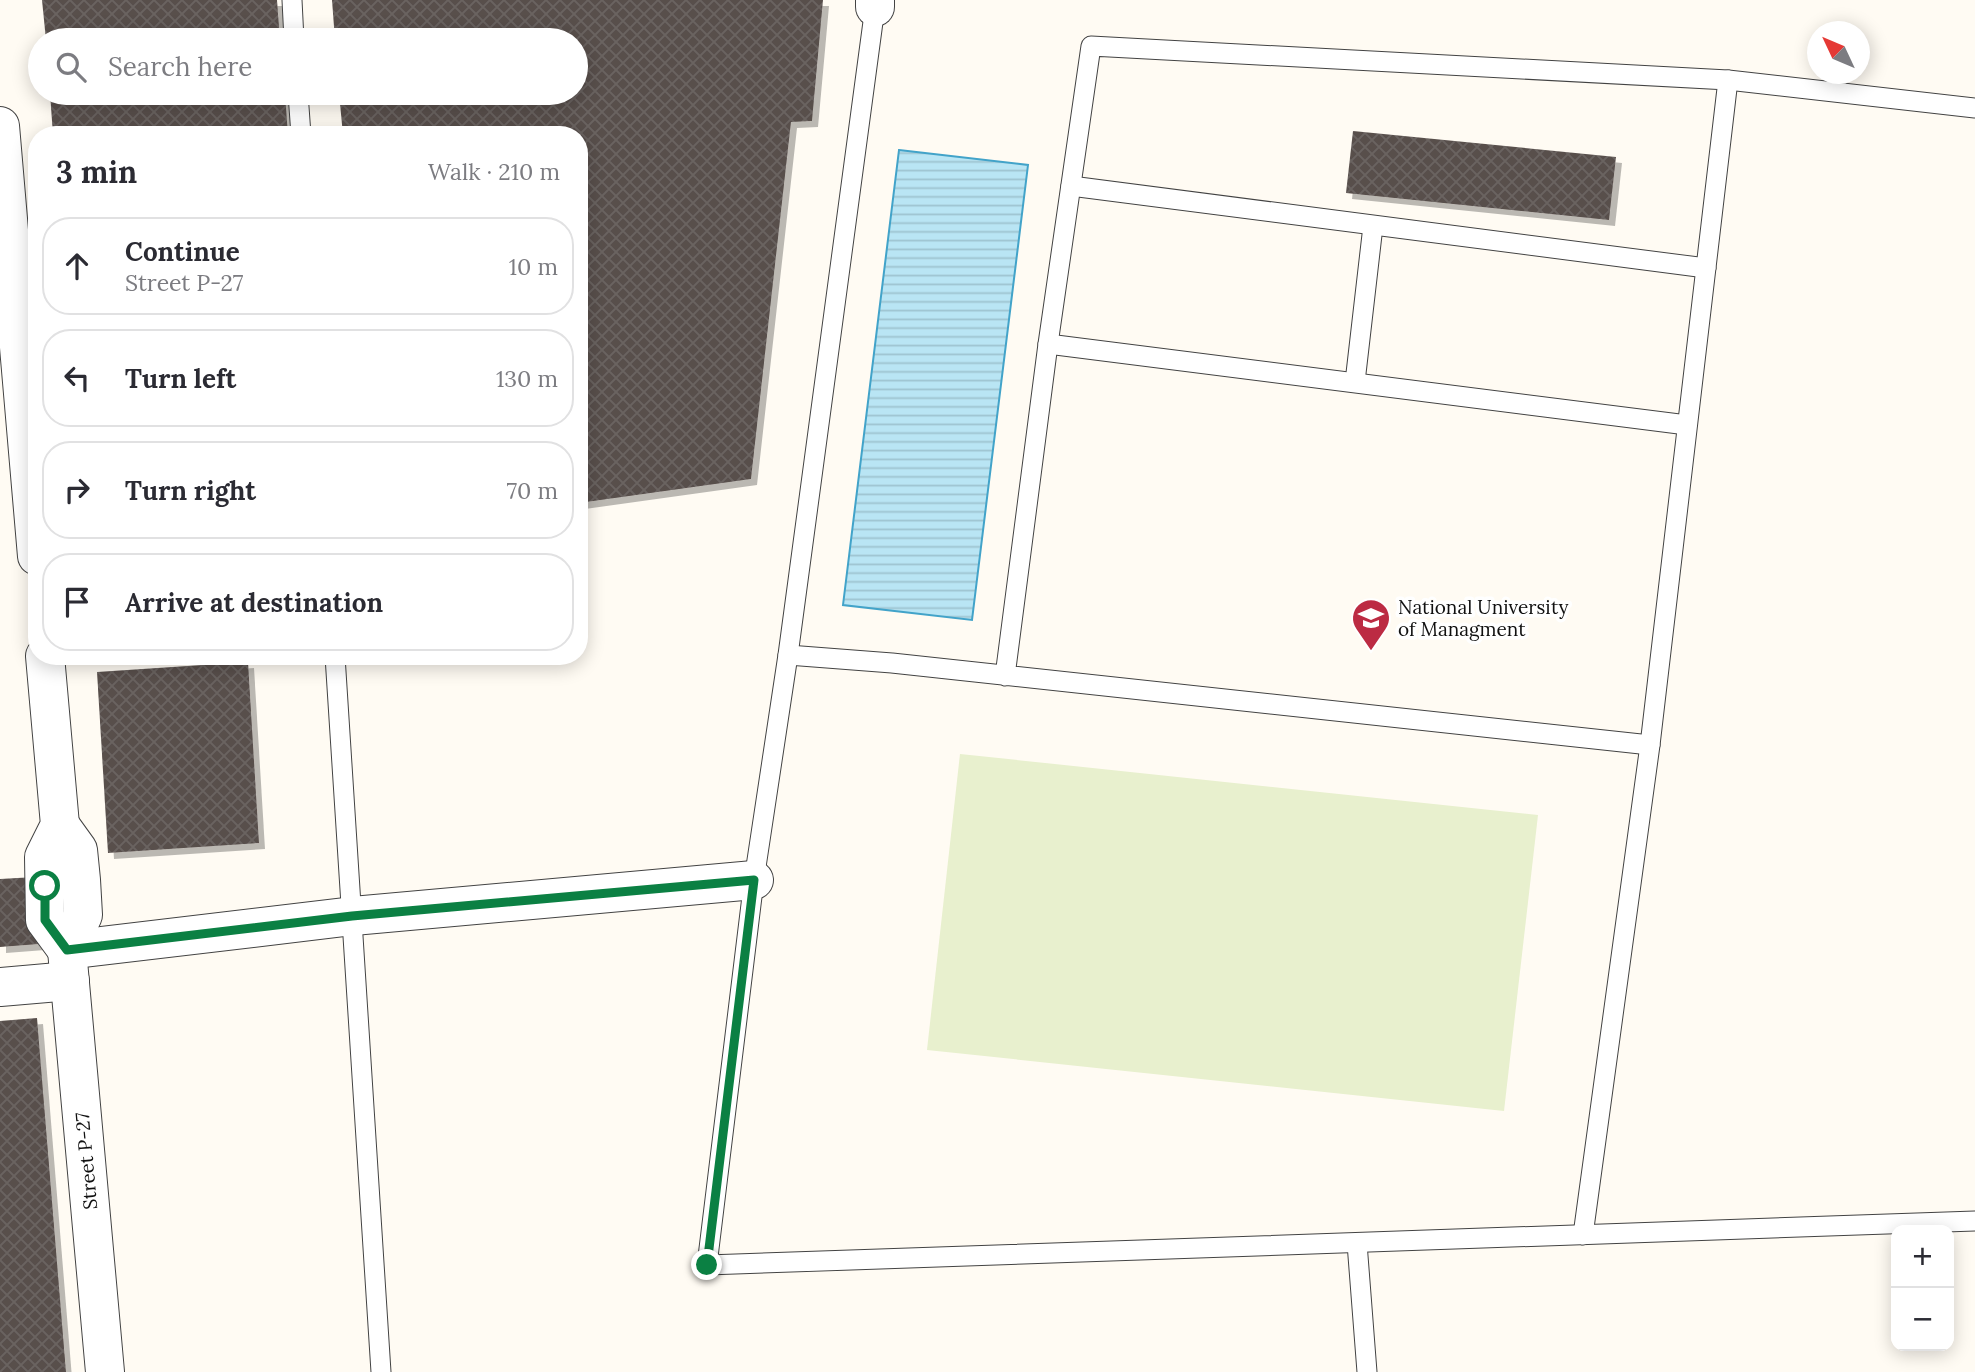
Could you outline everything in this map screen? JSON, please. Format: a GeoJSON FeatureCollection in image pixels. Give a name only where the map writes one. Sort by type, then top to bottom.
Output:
{"type":"FeatureCollection","features":[{"type":"Feature","properties":{"kind":"street"},"geometry":{"type":"LineString","coordinates":[[0,126],[28,451]]}},
{"type":"Feature","properties":{"kind":"street"},"geometry":{"type":"LineString","coordinates":[[46,665],[60,825],[78,850],[45,920],[69,965]]}},
{"type":"Feature","properties":{"kind":"street"},"geometry":{"type":"LineString","coordinates":[[0,987],[69,965],[352,916],[754,880]]}},
{"type":"Feature","properties":{"kind":"street","name":"Street P-27"},"geometry":{"type":"LineString","coordinates":[[69,965],[105,1372]]}},
{"type":"Feature","properties":{"kind":"lane"},"geometry":{"type":"LineString","coordinates":[[292,0],[294,28]]}},
{"type":"Feature","properties":{"kind":"lane"},"geometry":{"type":"LineString","coordinates":[[875,4],[788,655],[754,880],[707,1265],[1975,1221]]}},
{"type":"Feature","properties":{"kind":"lane"},"geometry":{"type":"LineString","coordinates":[[1005,676],[1048,344],[1091,46],[1728,80],[1975,108]]}},
{"type":"Feature","properties":{"kind":"lane"},"geometry":{"type":"LineString","coordinates":[[1583,1235],[1650,745],[1728,80]]}},
{"type":"Feature","properties":{"kind":"lane"},"geometry":{"type":"LineString","coordinates":[[299,105],[300,126]]}},
{"type":"Feature","properties":{"kind":"lane"},"geometry":{"type":"LineString","coordinates":[[1071,186],[1706,268]]}},
{"type":"Feature","properties":{"kind":"lane"},"geometry":{"type":"LineString","coordinates":[[1355,382],[1373,226]]}},
{"type":"Feature","properties":{"kind":"lane"},"geometry":{"type":"LineString","coordinates":[[1048,344],[1687,425]]}},
{"type":"Feature","properties":{"kind":"lane"},"geometry":{"type":"LineString","coordinates":[[788,655],[892,663],[1650,745]]}},
{"type":"Feature","properties":{"kind":"lane"},"geometry":{"type":"LineString","coordinates":[[336,665],[381,1372]]}},
{"type":"Feature","properties":{"kind":"lane"},"geometry":{"type":"LineString","coordinates":[[1357,1243],[1367,1372]]}},
{"type":"Feature","properties":{"kind":"green space"},"geometry":{"type":"Polygon","coordinates":[[[960,754],[1538,815],[1504,1111],[927,1050],[960,754]]]}},
{"type":"Feature","properties":{"kind":"water"},"geometry":{"type":"Polygon","coordinates":[[[899,150],[1028,165],[972,620],[843,605],[899,150]]]}},
{"type":"Feature","properties":{"kind":"building"},"geometry":{"type":"Polygon","coordinates":[[[42,0],[277,0],[279,28],[45,28],[42,0]]]}},
{"type":"Feature","properties":{"kind":"building"},"geometry":{"type":"Polygon","coordinates":[[[332,0],[823,0],[812,121],[791,122],[751,479],[588,502],[588,126],[342,126],[340,105],[588,105],[588,28],[334,28],[332,0]]]}},
{"type":"Feature","properties":{"kind":"building"},"geometry":{"type":"Polygon","coordinates":[[[51,105],[286,105],[287,126],[52,126],[51,105]]]}},
{"type":"Feature","properties":{"kind":"building"},"geometry":{"type":"Polygon","coordinates":[[[1353,131],[1616,157],[1609,220],[1346,193],[1353,131]]]}},
{"type":"Feature","properties":{"kind":"building"},"geometry":{"type":"Polygon","coordinates":[[[203,665],[248,665],[259,843],[108,853],[97,672],[203,665]]]}},
{"type":"Feature","properties":{"kind":"building"},"geometry":{"type":"Polygon","coordinates":[[[35,877],[39,944],[0,947],[0,879],[35,877]]]}},
{"type":"Feature","properties":{"kind":"building"},"geometry":{"type":"Polygon","coordinates":[[[37,1018],[66,1372],[0,1372],[0,1021],[37,1018]]]}},
{"type":"Feature","properties":{"kind":"place","name":"National University of Managment"},"geometry":{"type":"Point","coordinates":[1371,652]}},
{"type":"Feature","properties":{"kind":"route"},"geometry":{"type":"LineString","coordinates":[[45,886],[45,920],[67,950],[352,916],[754,880],[707,1265]]}}]}
